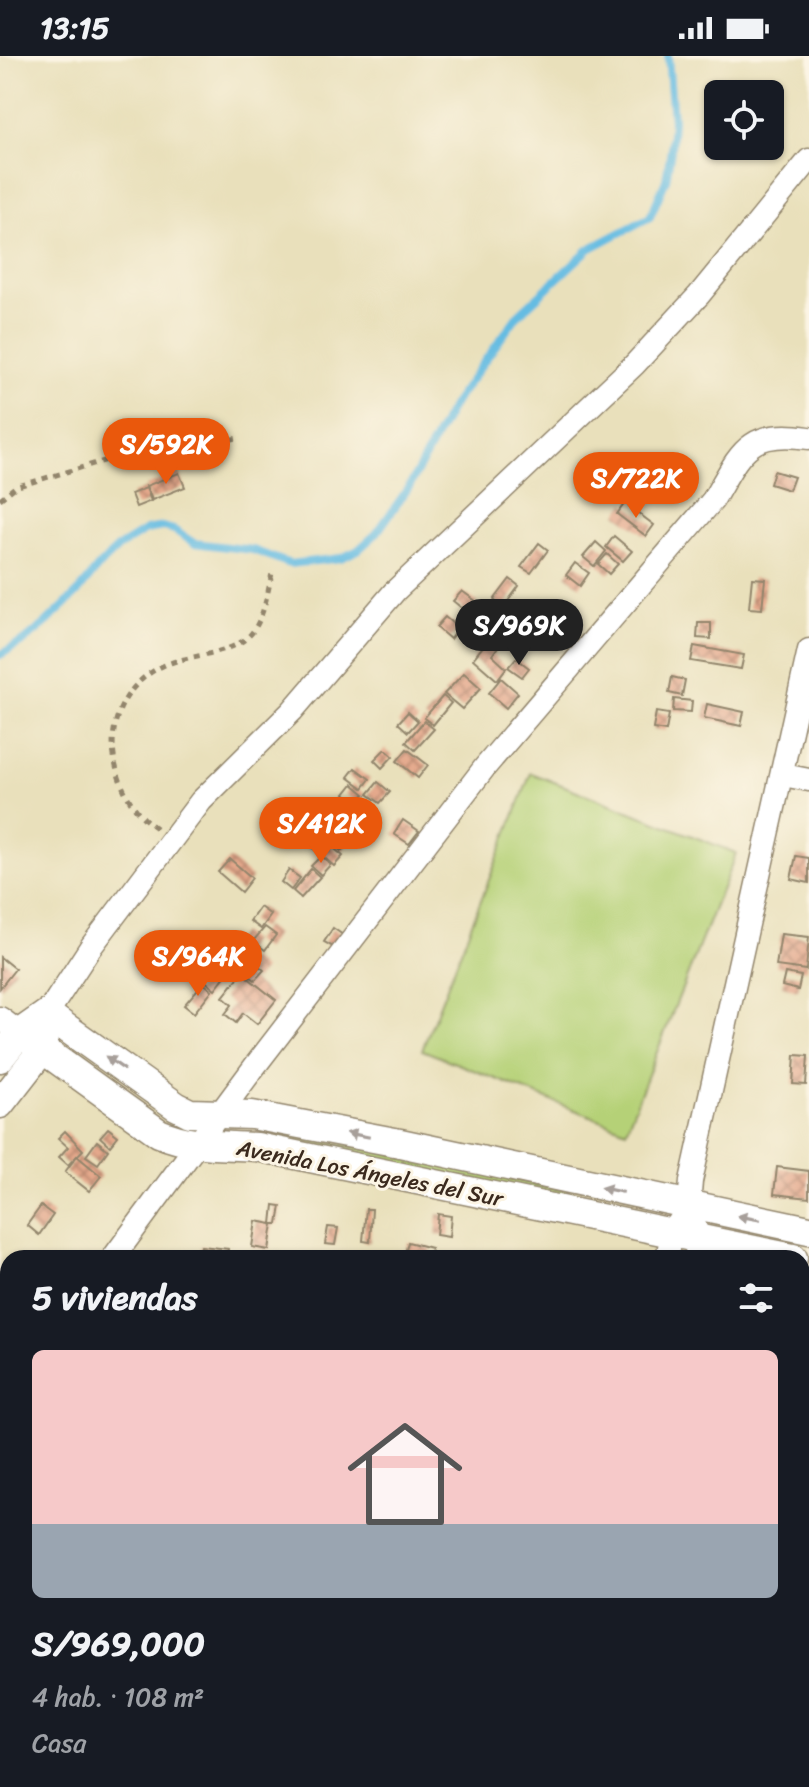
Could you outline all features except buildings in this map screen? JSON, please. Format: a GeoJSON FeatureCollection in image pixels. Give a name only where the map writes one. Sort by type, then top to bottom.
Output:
{"type":"FeatureCollection","features":[{"type":"Feature","properties":{"kind":"street"},"geometry":{"type":"LineString","coordinates":[[0,1104],[42,1050],[47,1014],[90,948],[201,801],[292,711],[395,591],[634,365],[699,295],[809,160]]}},
{"type":"Feature","properties":{"kind":"street"},"geometry":{"type":"LineString","coordinates":[[119,1250],[485,767],[713,500],[736,462],[752,443],[768,436],[809,438]]}},
{"type":"Feature","properties":{"kind":"street"},"geometry":{"type":"LineString","coordinates":[[683,1247],[691,1181],[809,650]]}},
{"type":"Feature","properties":{"kind":"street"},"geometry":{"type":"LineString","coordinates":[[783,775],[809,780]]}},
{"type":"Feature","properties":{"kind":"street"},"geometry":{"type":"LineString","coordinates":[[0,1058],[10,1026],[47,1014]]}},
{"type":"Feature","properties":{"kind":"street","name":"Avenida Los Ángeles del Sur"},"geometry":{"type":"LineString","coordinates":[[47,1014],[190,1113],[252,1115],[400,1143],[809,1230]]}},
{"type":"Feature","properties":{"kind":"street","name":"Avenida Los Ángeles del Sur"},"geometry":{"type":"LineString","coordinates":[[10,1026],[159,1133],[175,1140],[199,1145],[257,1147],[683,1247],[713,1250]]}},
{"type":"Feature","properties":{"kind":"path"},"geometry":{"type":"LineString","coordinates":[[0,499],[15,487],[131,453],[238,438]]}},
{"type":"Feature","properties":{"kind":"path"},"geometry":{"type":"LineString","coordinates":[[174,839],[148,822],[117,778],[113,748],[115,720],[122,701],[153,671],[171,662],[231,648],[250,635],[259,619],[273,569]]}},
{"type":"Feature","properties":{"kind":"green space"},"geometry":{"type":"Polygon","coordinates":[[[531,773],[736,853],[626,1130],[422,1050],[531,773]]]}},
{"type":"Feature","properties":{"kind":"green space"},"geometry":{"type":"Polygon","coordinates":[[[261,1129],[395,1154],[632,1205],[631,1213],[260,1135],[261,1129]]]}},
{"type":"Feature","properties":{"kind":"waterway"},"geometry":{"type":"LineString","coordinates":[[0,655],[45,624],[120,546],[146,530],[163,527],[194,543],[253,550],[290,564],[341,558],[358,550],[376,534],[409,487],[454,403],[518,315],[589,249],[650,217],[666,180],[671,149],[673,121],[668,56]]}}]}
